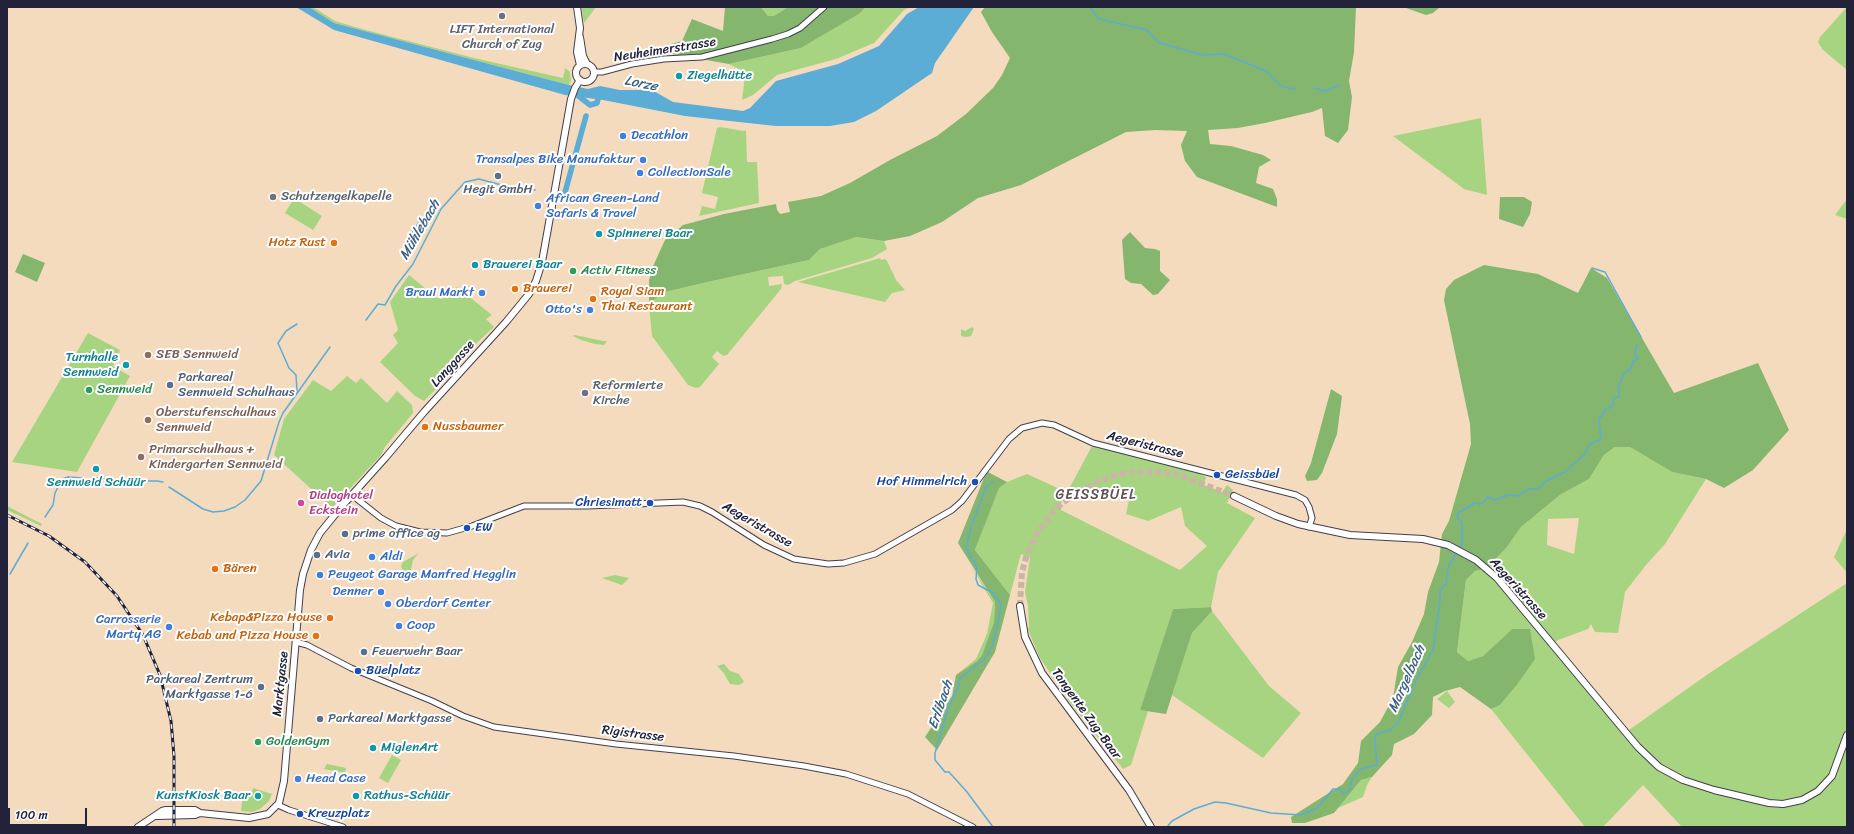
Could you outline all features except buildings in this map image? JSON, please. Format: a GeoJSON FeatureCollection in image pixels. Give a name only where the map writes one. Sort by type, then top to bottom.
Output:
{"type":"FeatureCollection","features":[{"type":"Feature","properties":{"kind":"main road"},"geometry":{"type":"LineString","coordinates":[[577,7],[583,64]]}},
{"type":"Feature","properties":{"kind":"main road"},"geometry":{"type":"LineString","coordinates":[[583,64],[592,68],[594,72],[591,80],[578,83],[576,74],[577,68],[583,64]]}},
{"type":"Feature","properties":{"kind":"main road","name":"Langgasse"},"geometry":{"type":"LineString","coordinates":[[296,640],[300,590],[308,558],[320,533],[424,412],[509,319],[521,305],[534,284],[542,262],[571,99],[578,83]]}},
{"type":"Feature","properties":{"kind":"main road"},"geometry":{"type":"LineString","coordinates":[[1234,496],[1276,516],[1310,527]]}},
{"type":"Feature","properties":{"kind":"main road","name":"Aegeristrasse"},"geometry":{"type":"LineString","coordinates":[[1310,527],[1350,535],[1423,539],[1441,543],[1470,556],[1497,578],[1635,744],[1656,764],[1676,777],[1700,786],[1760,801],[1783,804],[1796,802],[1810,797],[1828,781],[1838,764],[1847,735]]}},
{"type":"Feature","properties":{"kind":"main road","name":"Tangente Zug-Baar"},"geometry":{"type":"LineString","coordinates":[[1020,606],[1025,637],[1042,673],[1129,790],[1151,827]]}},
{"type":"Feature","properties":{"kind":"main road","name":"Marktgasse"},"geometry":{"type":"LineString","coordinates":[[278,805],[284,780],[296,640]]}},
{"type":"Feature","properties":{"kind":"main road"},"geometry":{"type":"LineString","coordinates":[[138,827],[157,816],[195,815],[200,813],[253,818],[268,814],[278,805]]}},
{"type":"Feature","properties":{"kind":"street","name":"Neuheimerstrasse"},"geometry":{"type":"LineString","coordinates":[[594,72],[602,72],[632,64],[664,59],[702,57],[772,39],[800,28],[824,7]]}},
{"type":"Feature","properties":{"kind":"street","name":"Aegeristrasse"},"geometry":{"type":"LineString","coordinates":[[352,495],[381,518],[396,526],[410,530],[441,533],[447,533],[472,526],[524,506],[588,506],[683,502],[700,506],[712,512],[764,545],[794,559],[828,564],[844,563],[875,554],[952,510],[962,501],[1008,439],[1022,428],[1042,423],[1054,425],[1093,443],[1296,495],[1305,500],[1309,507],[1312,518],[1310,527]]}},
{"type":"Feature","properties":{"kind":"street","name":"Rigistrasse"},"geometry":{"type":"LineString","coordinates":[[296,640],[351,668],[432,701],[463,716],[494,727],[616,744],[734,756],[804,766],[846,774],[908,794],[973,827]]}},
{"type":"Feature","properties":{"kind":"street"},"geometry":{"type":"LineString","coordinates":[[278,805],[289,810],[343,827]]}},
{"type":"Feature","properties":{"kind":"green space"},"geometry":{"type":"Polygon","coordinates":[[[309,7],[313,7],[335,21],[474,58],[563,78],[565,68],[570,72],[571,81],[569,85],[334,23],[309,7]]]}},
{"type":"Feature","properties":{"kind":"green space"},"geometry":{"type":"Polygon","coordinates":[[[581,7],[596,7],[584,23],[584,22],[581,7]]]}},
{"type":"Feature","properties":{"kind":"green space"},"geometry":{"type":"Polygon","coordinates":[[[725,7],[761,7],[768,16],[774,16],[788,7],[866,7],[859,14],[801,48],[729,64],[649,50],[682,41],[692,19],[723,31],[725,7]]]}},
{"type":"Feature","properties":{"kind":"green space"},"geometry":{"type":"Polygon","coordinates":[[[761,7],[788,7],[774,16],[768,16],[761,7]]]}},
{"type":"Feature","properties":{"kind":"green space"},"geometry":{"type":"Polygon","coordinates":[[[866,7],[910,7],[904,10],[874,43],[836,59],[777,75],[753,95],[742,100],[745,76],[739,69],[729,64],[801,48],[859,14],[866,7]]]}},
{"type":"Feature","properties":{"kind":"green space"},"geometry":{"type":"Polygon","coordinates":[[[985,7],[1356,7],[1354,52],[1349,81],[1352,97],[1348,130],[1338,143],[1325,136],[1322,108],[1312,112],[1265,123],[1238,128],[1208,130],[1210,144],[1231,146],[1263,155],[1271,160],[1259,167],[1256,183],[1273,189],[1277,199],[1277,207],[1197,177],[1185,161],[1181,145],[1187,131],[1155,130],[1126,132],[1021,185],[978,198],[942,222],[910,236],[884,241],[856,237],[820,249],[809,260],[661,293],[649,305],[649,280],[654,264],[665,240],[683,225],[724,214],[776,204],[777,210],[780,214],[790,212],[788,202],[821,196],[850,183],[890,160],[937,136],[966,114],[993,88],[1002,75],[1010,58],[992,32],[981,12],[985,7]]]}},
{"type":"Feature","properties":{"kind":"green space"},"geometry":{"type":"Polygon","coordinates":[[[1403,7],[1440,7],[1433,13],[1426,15],[1403,7]]]}},
{"type":"Feature","properties":{"kind":"green space"},"geometry":{"type":"Polygon","coordinates":[[[1847,7],[1847,70],[1822,49],[1818,42],[1820,37],[1847,7]]]}},
{"type":"Feature","properties":{"kind":"green space"},"geometry":{"type":"Polygon","coordinates":[[[1481,118],[1487,195],[1464,189],[1393,136],[1481,118]]]}},
{"type":"Feature","properties":{"kind":"green space"},"geometry":{"type":"Polygon","coordinates":[[[720,127],[744,131],[746,130],[747,162],[757,162],[759,203],[699,216],[702,206],[715,209],[718,197],[702,193],[717,128],[720,127]]]}},
{"type":"Feature","properties":{"kind":"green space"},"geometry":{"type":"Polygon","coordinates":[[[1500,197],[1524,197],[1532,202],[1530,214],[1523,227],[1499,219],[1500,197]]]}},
{"type":"Feature","properties":{"kind":"green space"},"geometry":{"type":"Polygon","coordinates":[[[294,198],[322,216],[313,230],[285,213],[294,198]]]}},
{"type":"Feature","properties":{"kind":"green space"},"geometry":{"type":"Polygon","coordinates":[[[1847,199],[1847,219],[1835,215],[1847,199]]]}},
{"type":"Feature","properties":{"kind":"green space"},"geometry":{"type":"Polygon","coordinates":[[[1130,232],[1145,248],[1160,251],[1160,271],[1170,280],[1158,294],[1153,295],[1141,284],[1131,283],[1125,279],[1122,240],[1130,232]]]}},
{"type":"Feature","properties":{"kind":"green space"},"geometry":{"type":"Polygon","coordinates":[[[856,237],[884,241],[887,249],[872,258],[795,281],[788,285],[784,284],[783,276],[768,277],[769,286],[782,284],[781,289],[727,355],[723,356],[717,351],[712,357],[719,364],[700,387],[696,388],[688,385],[652,336],[649,305],[661,293],[809,260],[820,249],[856,237]]]}},
{"type":"Feature","properties":{"kind":"green space"},"geometry":{"type":"Polygon","coordinates":[[[23,254],[45,263],[37,282],[15,272],[23,254]]]}},
{"type":"Feature","properties":{"kind":"green space"},"geometry":{"type":"Polygon","coordinates":[[[880,258],[881,260],[885,259],[887,261],[896,280],[905,290],[892,293],[885,302],[798,282],[880,258]]]}},
{"type":"Feature","properties":{"kind":"green space"},"geometry":{"type":"Polygon","coordinates":[[[1484,265],[1538,274],[1578,293],[1591,268],[1607,278],[1674,393],[1758,363],[1789,430],[1753,470],[1724,488],[1706,479],[1672,472],[1630,447],[1615,447],[1604,455],[1589,479],[1560,495],[1521,527],[1507,547],[1487,568],[1475,571],[1466,580],[1457,652],[1468,661],[1483,656],[1512,629],[1530,629],[1535,659],[1516,686],[1500,705],[1491,709],[1460,687],[1445,691],[1433,697],[1432,715],[1414,734],[1394,744],[1392,755],[1372,777],[1361,780],[1334,813],[1305,823],[1292,823],[1291,817],[1343,784],[1358,763],[1361,741],[1380,722],[1393,698],[1398,667],[1412,642],[1424,614],[1428,592],[1439,562],[1442,534],[1449,521],[1471,444],[1470,424],[1444,300],[1446,289],[1454,280],[1484,265]]]}},
{"type":"Feature","properties":{"kind":"green space"},"geometry":{"type":"Polygon","coordinates":[[[409,275],[437,298],[442,299],[457,287],[492,315],[486,319],[494,327],[469,350],[454,371],[424,401],[415,396],[380,362],[398,343],[393,335],[398,330],[390,302],[409,275]]]}},
{"type":"Feature","properties":{"kind":"green space"},"geometry":{"type":"Polygon","coordinates":[[[972,327],[974,329],[971,336],[961,336],[961,329],[965,331],[972,327]]]}},
{"type":"Feature","properties":{"kind":"green space","name":"Sennweid"},"geometry":{"type":"Polygon","coordinates":[[[88,333],[120,350],[113,366],[130,376],[77,472],[12,462],[88,333]]]}},
{"type":"Feature","properties":{"kind":"green space"},"geometry":{"type":"Polygon","coordinates":[[[575,335],[607,341],[604,345],[595,344],[573,336],[575,335]]]}},
{"type":"Feature","properties":{"kind":"green space"},"geometry":{"type":"Polygon","coordinates":[[[347,376],[356,383],[361,378],[387,403],[397,391],[412,405],[413,413],[385,447],[381,455],[332,508],[274,455],[284,419],[313,380],[331,391],[347,376]]]}},
{"type":"Feature","properties":{"kind":"green space"},"geometry":{"type":"Polygon","coordinates":[[[1331,389],[1342,396],[1337,434],[1322,473],[1317,480],[1307,481],[1305,476],[1311,463],[1331,389]]]}},
{"type":"Feature","properties":{"kind":"green space"},"geometry":{"type":"Polygon","coordinates":[[[1092,446],[1186,467],[1206,477],[1204,485],[1222,492],[1227,485],[1233,490],[1227,503],[1255,518],[1218,572],[1211,607],[1173,609],[1140,710],[1148,711],[1131,765],[1123,769],[1072,705],[1040,658],[1028,630],[1028,606],[1025,592],[1030,557],[1021,554],[1010,595],[975,550],[999,487],[1027,474],[1062,490],[1061,510],[1180,570],[1207,546],[1185,526],[1181,507],[1148,521],[1126,514],[1129,500],[1103,489],[1070,487],[1092,446]]]}},
{"type":"Feature","properties":{"kind":"green space"},"geometry":{"type":"Polygon","coordinates":[[[1615,447],[1630,447],[1672,472],[1706,479],[1665,544],[1625,592],[1618,633],[1595,632],[1591,624],[1588,629],[1558,640],[1553,644],[1631,739],[1629,730],[1711,672],[1847,583],[1847,827],[1682,827],[1643,785],[1604,826],[1585,827],[1491,709],[1500,705],[1516,686],[1512,629],[1483,656],[1468,661],[1457,652],[1466,580],[1475,571],[1487,568],[1507,547],[1521,527],[1560,495],[1589,479],[1604,455],[1615,447]],[[1579,518],[1548,519],[1547,545],[1574,554],[1579,518]]]}},
{"type":"Feature","properties":{"kind":"green space"},"geometry":{"type":"Polygon","coordinates":[[[988,472],[1007,482],[999,488],[975,550],[1010,595],[995,652],[937,750],[925,737],[952,696],[956,675],[977,661],[982,655],[994,622],[995,602],[958,543],[984,478],[988,472]]]}},
{"type":"Feature","properties":{"kind":"green space"},"geometry":{"type":"Polygon","coordinates":[[[7,506],[42,524],[41,526],[7,510],[7,506]]]}},
{"type":"Feature","properties":{"kind":"green space"},"geometry":{"type":"Polygon","coordinates":[[[1847,529],[1847,573],[1834,557],[1847,529]]]}},
{"type":"Feature","properties":{"kind":"green space"},"geometry":{"type":"Polygon","coordinates":[[[419,553],[413,560],[410,574],[406,578],[401,566],[403,562],[419,553]]]}},
{"type":"Feature","properties":{"kind":"green space"},"geometry":{"type":"Polygon","coordinates":[[[970,564],[995,602],[994,622],[982,655],[977,661],[956,675],[976,659],[987,634],[993,603],[970,564]]]}},
{"type":"Feature","properties":{"kind":"green space"},"geometry":{"type":"Polygon","coordinates":[[[615,575],[629,578],[622,585],[602,578],[615,575]]]}},
{"type":"Feature","properties":{"kind":"green space"},"geometry":{"type":"Polygon","coordinates":[[[1211,607],[1212,611],[1192,633],[1166,714],[1140,710],[1173,609],[1211,607]]]}},
{"type":"Feature","properties":{"kind":"green space"},"geometry":{"type":"Polygon","coordinates":[[[1212,611],[1269,686],[1301,713],[1263,758],[1172,695],[1192,633],[1212,611]]]}},
{"type":"Feature","properties":{"kind":"green space"},"geometry":{"type":"Polygon","coordinates":[[[724,664],[730,671],[739,674],[744,682],[739,685],[730,684],[723,672],[717,666],[724,664]]]}},
{"type":"Feature","properties":{"kind":"green space"},"geometry":{"type":"Polygon","coordinates":[[[1447,691],[1455,702],[1449,708],[1437,699],[1447,691]]]}},
{"type":"Feature","properties":{"kind":"green space"},"geometry":{"type":"Polygon","coordinates":[[[392,755],[401,760],[388,783],[379,778],[392,755]]]}},
{"type":"Feature","properties":{"kind":"green space"},"geometry":{"type":"Polygon","coordinates":[[[327,764],[346,768],[345,773],[324,769],[327,764]]]}},
{"type":"Feature","properties":{"kind":"green space"},"geometry":{"type":"Polygon","coordinates":[[[1372,777],[1367,785],[1363,797],[1338,808],[1361,780],[1372,777]]]}},
{"type":"Feature","properties":{"kind":"green space"},"geometry":{"type":"Polygon","coordinates":[[[253,788],[272,794],[269,801],[260,809],[252,812],[241,811],[243,793],[251,794],[253,788]]]}},
{"type":"Feature","properties":{"kind":"water"},"geometry":{"type":"Polygon","coordinates":[[[296,7],[309,7],[334,23],[569,85],[588,89],[600,86],[620,90],[652,90],[673,102],[743,111],[750,108],[776,81],[838,64],[879,46],[907,14],[919,7],[974,7],[935,63],[932,73],[876,111],[854,122],[830,126],[776,126],[685,116],[603,100],[565,95],[334,30],[296,7]]]}},
{"type":"Feature","properties":{"kind":"water"},"geometry":{"type":"Polygon","coordinates":[[[419,221],[424,224],[417,236],[412,234],[412,231],[419,221]]]}},
{"type":"Feature","properties":{"kind":"waterway"},"geometry":{"type":"LineString","coordinates":[[1090,7],[1099,19],[1147,30],[1158,42],[1174,47],[1203,55],[1224,54],[1266,71],[1282,87],[1296,89]]}},
{"type":"Feature","properties":{"kind":"waterway"},"geometry":{"type":"LineString","coordinates":[[1314,88],[1325,91],[1340,85]]}},
{"type":"Feature","properties":{"kind":"waterway"},"geometry":{"type":"LineString","coordinates":[[576,94],[590,105],[597,103],[599,95]]}},
{"type":"Feature","properties":{"kind":"waterway"},"geometry":{"type":"LineString","coordinates":[[564,196],[586,116]]}},
{"type":"Feature","properties":{"kind":"waterway","name":"Mühlebach"},"geometry":{"type":"LineString","coordinates":[[366,320],[378,304],[385,305],[396,286],[413,264],[441,209],[465,182],[479,179],[509,187]]}},
{"type":"Feature","properties":{"kind":"waterway","name":"Mühlebach"},"geometry":{"type":"LineString","coordinates":[[519,189],[527,188],[535,190]]}},
{"type":"Feature","properties":{"kind":"waterway","name":"Margelbach"},"geometry":{"type":"LineString","coordinates":[[1592,268],[1605,272],[1641,337]]}},
{"type":"Feature","properties":{"kind":"waterway"},"geometry":{"type":"LineString","coordinates":[[294,398],[297,391],[296,375],[289,368],[278,343],[286,331],[297,324]]}},
{"type":"Feature","properties":{"kind":"waterway","name":"Margelbach"},"geometry":{"type":"LineString","coordinates":[[1459,548],[1462,544],[1462,522],[1457,518],[1458,513],[1475,503],[1482,504],[1488,497],[1496,500],[1508,495],[1518,496],[1528,489],[1538,489],[1546,481],[1565,472],[1585,454],[1590,444],[1601,439],[1599,419],[1606,409],[1612,407],[1614,398],[1619,397],[1619,385],[1625,372],[1631,369],[1633,361],[1638,359],[1635,353],[1637,345]]}},
{"type":"Feature","properties":{"kind":"waterway","name":"Mühlebach"},"geometry":{"type":"LineString","coordinates":[[169,487],[203,509],[213,512],[224,511],[235,507],[245,500],[261,481],[283,413],[330,347]]}},
{"type":"Feature","properties":{"kind":"waterway","name":"Mühlebach"},"geometry":{"type":"LineString","coordinates":[[45,517],[53,505],[55,493],[62,479],[68,477],[82,478]]}},
{"type":"Feature","properties":{"kind":"waterway","name":"Mühlebach"},"geometry":{"type":"LineString","coordinates":[[95,478],[163,482]]}},
{"type":"Feature","properties":{"kind":"waterway","name":"Erlibach"},"geometry":{"type":"LineString","coordinates":[[993,482],[986,487],[971,527],[966,548],[977,567],[976,579],[978,585],[993,593],[1001,604],[998,623],[992,646],[984,660],[959,679],[959,685],[948,709],[935,753],[935,760],[945,772],[949,772],[967,792],[993,827]]}},
{"type":"Feature","properties":{"kind":"waterway","name":"Mühlebach"},"geometry":{"type":"LineString","coordinates":[[10,574],[28,543]]}},
{"type":"Feature","properties":{"kind":"waterway","name":"Margelbach"},"geometry":{"type":"LineString","coordinates":[[1167,827],[1172,821],[1194,809],[1215,802],[1271,813],[1301,815],[1317,808],[1333,789],[1339,789],[1343,793],[1346,793],[1350,789],[1352,779],[1361,769],[1377,765],[1376,734],[1390,730],[1398,723],[1415,682],[1433,650],[1440,602],[1440,590],[1446,584],[1448,567],[1457,552]]}},
{"type":"Feature","properties":{"kind":"tunnel"},"geometry":{"type":"LineString","coordinates":[[1020,606],[1022,572],[1027,554],[1036,535],[1053,512],[1062,503],[1094,483],[1116,475],[1131,472],[1163,472],[1179,475],[1234,496]]}},
{"type":"Feature","properties":{"kind":"railway"},"geometry":{"type":"LineString","coordinates":[[7,515],[49,536],[85,562],[117,596],[143,635],[160,675],[171,721],[174,756],[174,827]]}},
{"type":"Feature","properties":{"kind":"place","name":"LIFT International Church of Zug"},"geometry":{"type":"Point","coordinates":[502,16]}},
{"type":"Feature","properties":{"kind":"place","name":"Ziegelhütte"},"geometry":{"type":"Point","coordinates":[679,76]}},
{"type":"Feature","properties":{"kind":"place","name":"Decathlon"},"geometry":{"type":"Point","coordinates":[623,136]}},
{"type":"Feature","properties":{"kind":"place","name":"Transalpes Bike Manufaktur"},"geometry":{"type":"Point","coordinates":[643,160]}},
{"type":"Feature","properties":{"kind":"place","name":"CollectionSale"},"geometry":{"type":"Point","coordinates":[640,173]}},
{"type":"Feature","properties":{"kind":"place","name":"Hegit GmbH"},"geometry":{"type":"Point","coordinates":[498,176]}},
{"type":"Feature","properties":{"kind":"place","name":"Schutzengelkapelle"},"geometry":{"type":"Point","coordinates":[273,197]}},
{"type":"Feature","properties":{"kind":"place","name":"African Green-Land Safaris & Travel"},"geometry":{"type":"Point","coordinates":[538,206]}},
{"type":"Feature","properties":{"kind":"place","name":"Spinnerei Baar"},"geometry":{"type":"Point","coordinates":[599,234]}},
{"type":"Feature","properties":{"kind":"place","name":"Hotz Rust"},"geometry":{"type":"Point","coordinates":[334,243]}},
{"type":"Feature","properties":{"kind":"place","name":"Brauerei Baar"},"geometry":{"type":"Point","coordinates":[475,265]}},
{"type":"Feature","properties":{"kind":"place","name":"Activ Fitness"},"geometry":{"type":"Point","coordinates":[573,271]}},
{"type":"Feature","properties":{"kind":"place","name":"Brauerei"},"geometry":{"type":"Point","coordinates":[515,289]}},
{"type":"Feature","properties":{"kind":"place","name":"Braui Markt"},"geometry":{"type":"Point","coordinates":[482,293]}},
{"type":"Feature","properties":{"kind":"place","name":"Royal Siam Thai Restaurant"},"geometry":{"type":"Point","coordinates":[593,299]}},
{"type":"Feature","properties":{"kind":"place","name":"Otto's"},"geometry":{"type":"Point","coordinates":[590,310]}},
{"type":"Feature","properties":{"kind":"place","name":"SEB Sennweid"},"geometry":{"type":"Point","coordinates":[148,355]}},
{"type":"Feature","properties":{"kind":"place","name":"Turnhalle Sennweid"},"geometry":{"type":"Point","coordinates":[126,365]}},
{"type":"Feature","properties":{"kind":"place","name":"Parkareal Sennweid Schulhaus"},"geometry":{"type":"Point","coordinates":[170,385]}},
{"type":"Feature","properties":{"kind":"place","name":"Sennweid"},"geometry":{"type":"Point","coordinates":[89,390]}},
{"type":"Feature","properties":{"kind":"place","name":"Reformierte Kirche"},"geometry":{"type":"Point","coordinates":[585,393]}},
{"type":"Feature","properties":{"kind":"place","name":"Oberstufenschulhaus Sennweid"},"geometry":{"type":"Point","coordinates":[148,420]}},
{"type":"Feature","properties":{"kind":"place","name":"Nussbaumer"},"geometry":{"type":"Point","coordinates":[425,427]}},
{"type":"Feature","properties":{"kind":"place","name":"Primarschulhaus + Kindergarten Sennweid"},"geometry":{"type":"Point","coordinates":[141,457]}},
{"type":"Feature","properties":{"kind":"place","name":"Sennweid Schüür"},"geometry":{"type":"Point","coordinates":[96,469]}},
{"type":"Feature","properties":{"kind":"place","name":"Geissbüel"},"geometry":{"type":"Point","coordinates":[1217,475]}},
{"type":"Feature","properties":{"kind":"place","name":"Hof Himmelrich"},"geometry":{"type":"Point","coordinates":[975,482]}},
{"type":"Feature","properties":{"kind":"place","name":"Dialoghotel Eckstein"},"geometry":{"type":"Point","coordinates":[301,503]}},
{"type":"Feature","properties":{"kind":"place","name":"Chriesimatt"},"geometry":{"type":"Point","coordinates":[650,503]}},
{"type":"Feature","properties":{"kind":"place","name":"EW"},"geometry":{"type":"Point","coordinates":[467,528]}},
{"type":"Feature","properties":{"kind":"place","name":"prime office ag"},"geometry":{"type":"Point","coordinates":[345,534]}},
{"type":"Feature","properties":{"kind":"place","name":"Avia"},"geometry":{"type":"Point","coordinates":[317,555]}},
{"type":"Feature","properties":{"kind":"place","name":"Aldi"},"geometry":{"type":"Point","coordinates":[372,557]}},
{"type":"Feature","properties":{"kind":"place","name":"Bären"},"geometry":{"type":"Point","coordinates":[215,569]}},
{"type":"Feature","properties":{"kind":"place","name":"Peugeot Garage Manfred Hegglin"},"geometry":{"type":"Point","coordinates":[320,575]}},
{"type":"Feature","properties":{"kind":"place","name":"Denner"},"geometry":{"type":"Point","coordinates":[381,592]}},
{"type":"Feature","properties":{"kind":"place","name":"Oberdorf Center"},"geometry":{"type":"Point","coordinates":[388,604]}},
{"type":"Feature","properties":{"kind":"place","name":"Kebap&Pizza House"},"geometry":{"type":"Point","coordinates":[330,618]}},
{"type":"Feature","properties":{"kind":"place","name":"Coop"},"geometry":{"type":"Point","coordinates":[399,626]}},
{"type":"Feature","properties":{"kind":"place","name":"Carrosserie Marty AG"},"geometry":{"type":"Point","coordinates":[169,627]}},
{"type":"Feature","properties":{"kind":"place","name":"Kebab und Pizza House"},"geometry":{"type":"Point","coordinates":[316,636]}},
{"type":"Feature","properties":{"kind":"place","name":"Feuerwehr Baar"},"geometry":{"type":"Point","coordinates":[364,652]}},
{"type":"Feature","properties":{"kind":"place","name":"Büelplatz"},"geometry":{"type":"Point","coordinates":[358,671]}},
{"type":"Feature","properties":{"kind":"place","name":"Parkareal Zentrum Marktgasse 1-6"},"geometry":{"type":"Point","coordinates":[261,687]}},
{"type":"Feature","properties":{"kind":"place","name":"Parkareal Marktgasse"},"geometry":{"type":"Point","coordinates":[320,719]}},
{"type":"Feature","properties":{"kind":"place","name":"GoldenGym"},"geometry":{"type":"Point","coordinates":[258,742]}},
{"type":"Feature","properties":{"kind":"place","name":"MiglenArt"},"geometry":{"type":"Point","coordinates":[373,748]}},
{"type":"Feature","properties":{"kind":"place","name":"Head Case"},"geometry":{"type":"Point","coordinates":[298,779]}},
{"type":"Feature","properties":{"kind":"place","name":"KunstKiosk Baar"},"geometry":{"type":"Point","coordinates":[258,796]}},
{"type":"Feature","properties":{"kind":"place","name":"Rathus-Schüür"},"geometry":{"type":"Point","coordinates":[356,796]}},
{"type":"Feature","properties":{"kind":"place","name":"Kreuzplatz"},"geometry":{"type":"Point","coordinates":[300,814]}},
{"type":"Feature","properties":{"kind":"district","name":"GEISSBÜEL"},"geometry":{"type":"Point","coordinates":[1096,495]}},
{"type":"Feature","properties":{"kind":"water label","name":"Lorze"},"geometry":{"type":"Point","coordinates":[641,84]}}]}
